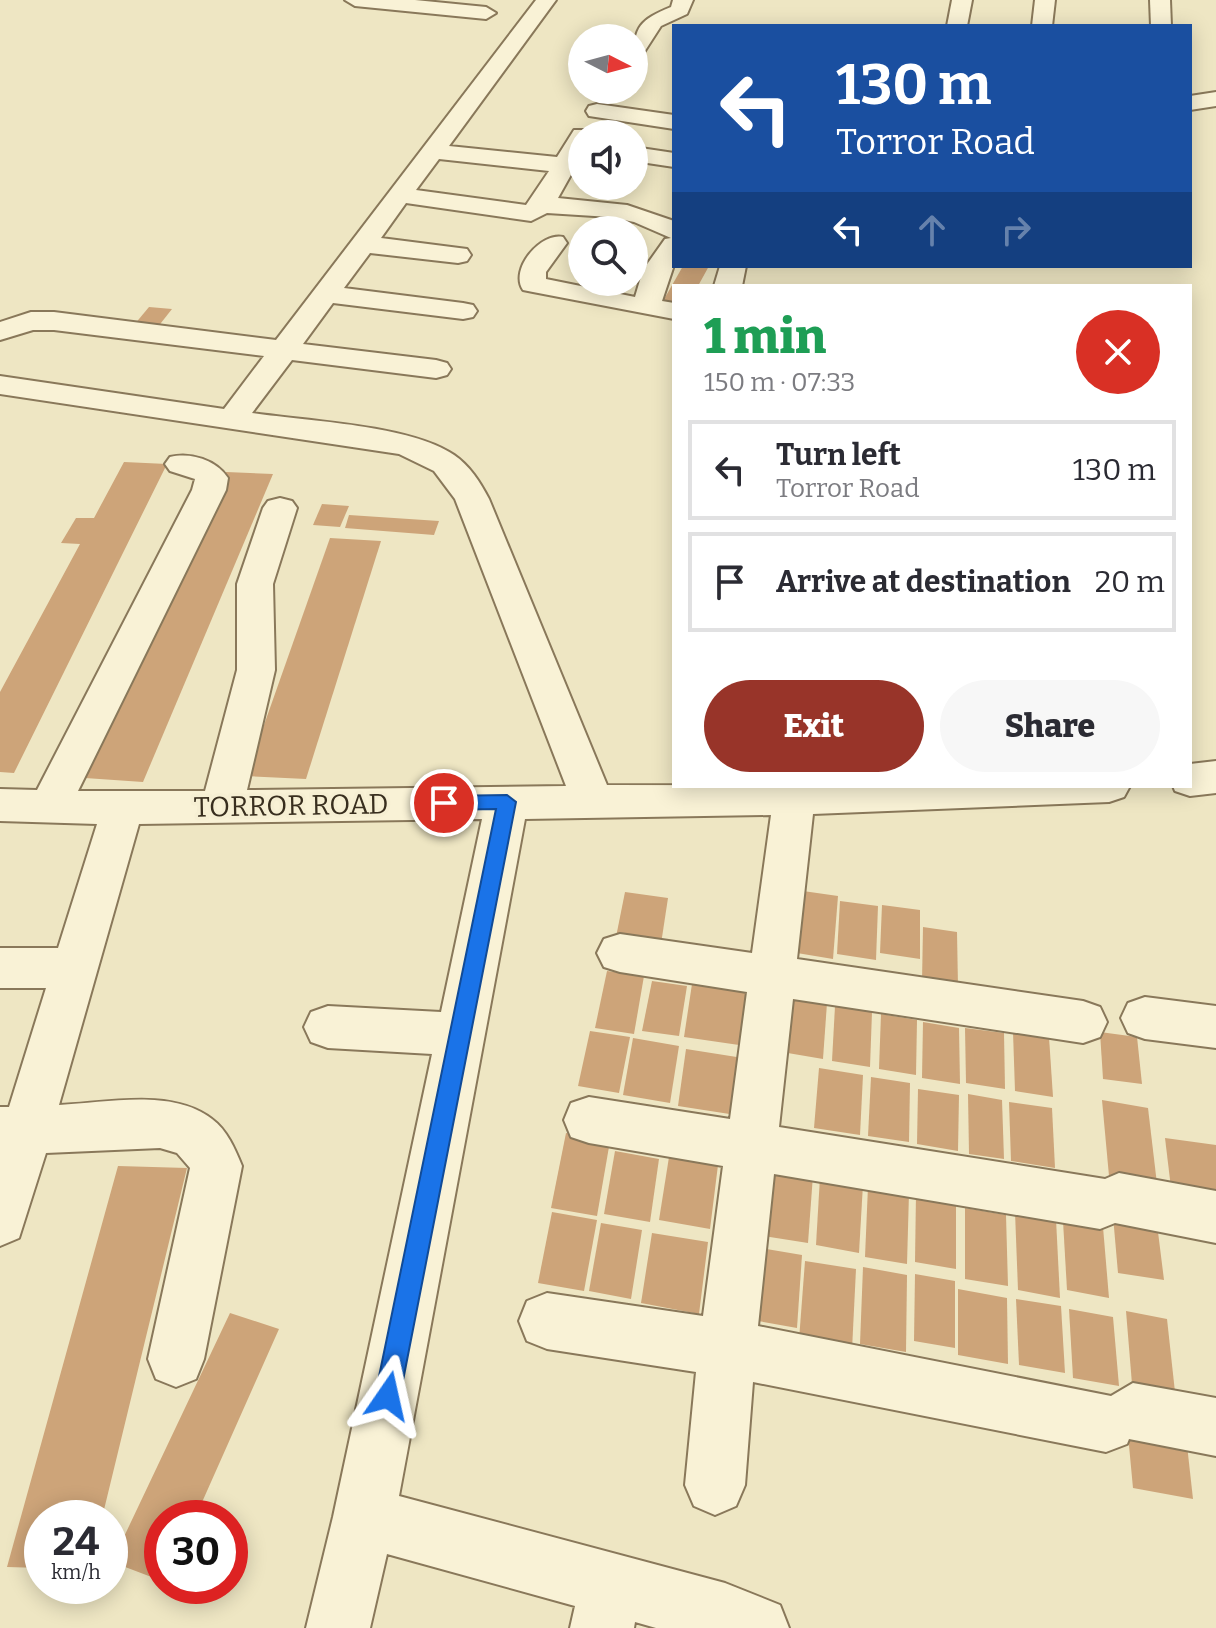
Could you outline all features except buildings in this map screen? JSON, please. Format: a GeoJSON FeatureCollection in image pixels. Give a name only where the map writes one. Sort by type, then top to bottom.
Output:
{"type":"FeatureCollection","features":[{"type":"Feature","properties":{"kind":"street"},"geometry":{"type":"LineString","coordinates":[[355,0],[486,13]]}},
{"type":"Feature","properties":{"kind":"street"},"geometry":{"type":"LineString","coordinates":[[232,419],[546,0]]}},
{"type":"Feature","properties":{"kind":"street"},"geometry":{"type":"LineString","coordinates":[[648,31],[653,22],[680,10],[683,0]]}},
{"type":"Feature","properties":{"kind":"street"},"geometry":{"type":"LineString","coordinates":[[962,0],[964,24]]}},
{"type":"Feature","properties":{"kind":"street"},"geometry":{"type":"LineString","coordinates":[[1042,24],[1045,0]]}},
{"type":"Feature","properties":{"kind":"street"},"geometry":{"type":"LineString","coordinates":[[1159,0],[1161,24]]}},
{"type":"Feature","properties":{"kind":"street"},"geometry":{"type":"LineString","coordinates":[[648,45],[672,41]]}},
{"type":"Feature","properties":{"kind":"street"},"geometry":{"type":"LineString","coordinates":[[1192,103],[1216,99]]}},
{"type":"Feature","properties":{"kind":"street"},"geometry":{"type":"LineString","coordinates":[[592,120],[602,104]]}},
{"type":"Feature","properties":{"kind":"street"},"geometry":{"type":"LineString","coordinates":[[597,111],[672,122]]}},
{"type":"Feature","properties":{"kind":"street"},"geometry":{"type":"LineString","coordinates":[[433,151],[568,145]]}},
{"type":"Feature","properties":{"kind":"street"},"geometry":{"type":"LineString","coordinates":[[648,156],[672,160]]}},
{"type":"Feature","properties":{"kind":"street"},"geometry":{"type":"LineString","coordinates":[[400,195],[524,213],[536,211],[568,160]]}},
{"type":"Feature","properties":{"kind":"street"},"geometry":{"type":"LineString","coordinates":[[541,205],[629,212],[650,218],[672,230]]}},
{"type":"Feature","properties":{"kind":"street"},"geometry":{"type":"LineString","coordinates":[[554,243],[532,272],[533,284],[672,311]]}},
{"type":"Feature","properties":{"kind":"street"},"geometry":{"type":"LineString","coordinates":[[363,244],[458,255]]}},
{"type":"Feature","properties":{"kind":"street"},"geometry":{"type":"LineString","coordinates":[[646,308],[657,270],[672,248]]}},
{"type":"Feature","properties":{"kind":"street"},"geometry":{"type":"LineString","coordinates":[[326,294],[463,311]]}},
{"type":"Feature","properties":{"kind":"street"},"geometry":{"type":"LineString","coordinates":[[0,331],[31,321],[54,321],[436,369]]}},
{"type":"Feature","properties":{"kind":"street"},"geometry":{"type":"LineString","coordinates":[[0,385],[404,445],[434,454],[451,465],[472,499],[592,800]]}},
{"type":"Feature","properties":{"kind":"street"},"geometry":{"type":"LineString","coordinates":[[49,807],[209,490],[212,478],[206,471],[181,464]]}},
{"type":"Feature","properties":{"kind":"street"},"geometry":{"type":"LineString","coordinates":[[222,806],[256,670],[255,584],[280,508]]}},
{"type":"Feature","properties":{"kind":"street"},"geometry":{"type":"LineString","coordinates":[[1192,780],[1216,777]]}},
{"type":"Feature","properties":{"kind":"street","name":"TORROR ROAD"},"geometry":{"type":"LineString","coordinates":[[0,805],[123,808],[794,799],[876,791],[1016,788]]}},
{"type":"Feature","properties":{"kind":"street"},"geometry":{"type":"LineString","coordinates":[[715,1485],[727,1348],[794,799]]}},
{"type":"Feature","properties":{"kind":"street"},"geometry":{"type":"LineString","coordinates":[[338,1628],[364,1517],[507,802]]}},
{"type":"Feature","properties":{"kind":"street"},"geometry":{"type":"LineString","coordinates":[[0,1220],[13,1131],[75,968],[123,808]]}},
{"type":"Feature","properties":{"kind":"street"},"geometry":{"type":"LineString","coordinates":[[620,953],[1083,1022]]}},
{"type":"Feature","properties":{"kind":"street"},"geometry":{"type":"LineString","coordinates":[[0,968],[75,968]]}},
{"type":"Feature","properties":{"kind":"street"},"geometry":{"type":"LineString","coordinates":[[1145,1018],[1216,1027]]}},
{"type":"Feature","properties":{"kind":"street"},"geometry":{"type":"LineString","coordinates":[[328,1027],[460,1034]]}},
{"type":"Feature","properties":{"kind":"street"},"geometry":{"type":"LineString","coordinates":[[589,1120],[1216,1217]]}},
{"type":"Feature","properties":{"kind":"street"},"geometry":{"type":"LineString","coordinates":[[13,1131],[160,1124],[185,1126],[204,1141],[216,1166],[176,1359]]}},
{"type":"Feature","properties":{"kind":"street"},"geometry":{"type":"LineString","coordinates":[[547,1321],[727,1348],[1119,1417],[1216,1427]]}},
{"type":"Feature","properties":{"kind":"street"},"geometry":{"type":"LineString","coordinates":[[364,1517],[607,1606],[725,1615],[757,1628]]}},
{"type":"Feature","properties":{"kind":"route"},"geometry":{"type":"LineString","coordinates":[[388,1396],[507,802],[444,803]]}}]}
